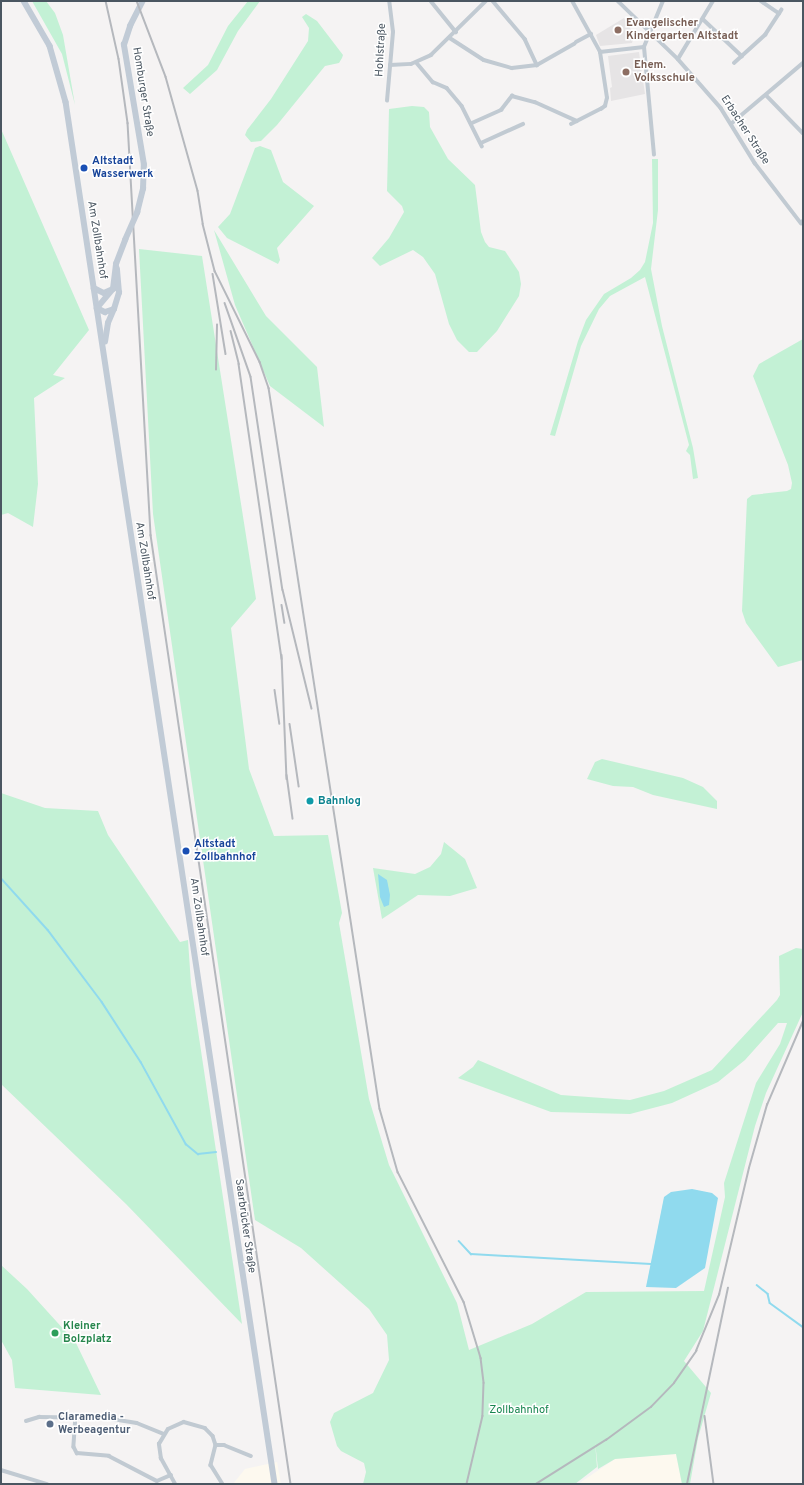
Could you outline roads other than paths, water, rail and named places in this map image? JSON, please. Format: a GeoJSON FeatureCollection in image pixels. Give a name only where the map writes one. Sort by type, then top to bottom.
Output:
{"type":"FeatureCollection","features":[{"type":"Feature","properties":{"kind":"main road","name":"Am Zollbahnhof"},"geometry":{"type":"LineString","coordinates":[[24,1],[44,33],[59,69],[74,154],[197,970]]}},
{"type":"Feature","properties":{"kind":"main road","name":"Homburger Straße"},"geometry":{"type":"LineString","coordinates":[[118,258],[137,213],[143,189],[144,165],[124,45],[143,1]]}},
{"type":"Feature","properties":{"kind":"main road"},"geometry":{"type":"LineString","coordinates":[[114,309],[105,312],[97,308],[113,289],[118,258]]}},
{"type":"Feature","properties":{"kind":"main road"},"geometry":{"type":"LineString","coordinates":[[104,350],[106,329],[114,309],[118,293],[118,258]]}},
{"type":"Feature","properties":{"kind":"main road"},"geometry":{"type":"LineString","coordinates":[[94,288],[104,293],[113,289]]}},
{"type":"Feature","properties":{"kind":"main road","name":"Saarbrücker Straße"},"geometry":{"type":"LineString","coordinates":[[197,970],[275,1484]]}},
{"type":"Feature","properties":{"kind":"street","name":"Hohlstraße"},"geometry":{"type":"LineString","coordinates":[[387,101],[392,32],[389,1]]}},
{"type":"Feature","properties":{"kind":"street"},"geometry":{"type":"LineString","coordinates":[[431,1],[456,32]]}},
{"type":"Feature","properties":{"kind":"street"},"geometry":{"type":"LineString","coordinates":[[390,66],[417,62],[431,55],[486,1]]}},
{"type":"Feature","properties":{"kind":"street"},"geometry":{"type":"LineString","coordinates":[[493,1],[525,39],[537,65]]}},
{"type":"Feature","properties":{"kind":"street"},"geometry":{"type":"LineString","coordinates":[[571,124],[601,109],[607,102],[600,52],[572,1]]}},
{"type":"Feature","properties":{"kind":"street","name":"Erbacher Straße"},"geometry":{"type":"LineString","coordinates":[[618,1],[649,34],[678,59],[732,123],[755,163],[802,222]]}},
{"type":"Feature","properties":{"kind":"street"},"geometry":{"type":"LineString","coordinates":[[654,154],[644,47],[663,1]]}},
{"type":"Feature","properties":{"kind":"street"},"geometry":{"type":"LineString","coordinates":[[678,59],[713,1]]}},
{"type":"Feature","properties":{"kind":"street"},"geometry":{"type":"LineString","coordinates":[[734,63],[765,35],[780,12],[760,1]]}},
{"type":"Feature","properties":{"kind":"street"},"geometry":{"type":"LineString","coordinates":[[703,19],[742,56]]}},
{"type":"Feature","properties":{"kind":"street"},"geometry":{"type":"LineString","coordinates":[[450,38],[469,52],[493,65],[512,68],[537,65],[591,34]]}},
{"type":"Feature","properties":{"kind":"street"},"geometry":{"type":"LineString","coordinates":[[600,52],[644,47]]}},
{"type":"Feature","properties":{"kind":"street"},"geometry":{"type":"LineString","coordinates":[[417,62],[433,82],[447,88],[456,98],[472,123],[482,145],[523,124]]}},
{"type":"Feature","properties":{"kind":"street"},"geometry":{"type":"LineString","coordinates":[[732,123],[803,63]]}},
{"type":"Feature","properties":{"kind":"street"},"geometry":{"type":"LineString","coordinates":[[766,95],[803,133]]}},
{"type":"Feature","properties":{"kind":"street"},"geometry":{"type":"LineString","coordinates":[[472,123],[501,110],[512,96],[535,102],[577,121]]}},
{"type":"Feature","properties":{"kind":"street"},"geometry":{"type":"LineString","coordinates":[[26,1421],[39,1417],[76,1416],[137,1423],[164,1434]]}},
{"type":"Feature","properties":{"kind":"street"},"geometry":{"type":"LineString","coordinates":[[76,1416],[74,1448],[77,1453],[109,1456],[157,1481],[170,1475]]}},
{"type":"Feature","properties":{"kind":"street"},"geometry":{"type":"LineString","coordinates":[[175,1484],[159,1454],[159,1444],[164,1434],[178,1423],[190,1423],[210,1431],[216,1445],[211,1465],[223,1484]]}},
{"type":"Feature","properties":{"kind":"street"},"geometry":{"type":"LineString","coordinates":[[216,1445],[224,1445],[251,1456]]}},
{"type":"Feature","properties":{"kind":"street"},"geometry":{"type":"LineString","coordinates":[[1,1470],[47,1484]]}},
{"type":"Feature","properties":{"kind":"water"},"geometry":{"type":"Polygon","coordinates":[[[378,874],[387,880],[390,895],[389,905],[384,907],[380,897],[378,874]]]}},
{"type":"Feature","properties":{"kind":"water"},"geometry":{"type":"Polygon","coordinates":[[[692,1189],[712,1193],[718,1198],[705,1268],[676,1288],[646,1287],[664,1197],[671,1192],[692,1189]]]}},
{"type":"Feature","properties":{"kind":"waterway"},"geometry":{"type":"LineString","coordinates":[[1,878],[48,930],[102,1002],[141,1062],[186,1144],[198,1154],[216,1152]]}},
{"type":"Feature","properties":{"kind":"waterway"},"geometry":{"type":"LineString","coordinates":[[459,1241],[471,1254],[651,1264]]}},
{"type":"Feature","properties":{"kind":"waterway"},"geometry":{"type":"LineString","coordinates":[[757,1285],[768,1294],[770,1303],[803,1327]]}},
{"type":"Feature","properties":{"kind":"railway"},"geometry":{"type":"LineString","coordinates":[[106,1],[119,59],[128,123],[151,535],[291,1484]]}},
{"type":"Feature","properties":{"kind":"railway"},"geometry":{"type":"LineString","coordinates":[[137,1],[166,77],[198,191],[203,224],[215,271],[260,362],[269,388],[380,1109],[398,1172],[464,1302],[481,1358],[484,1383],[483,1416],[467,1484]]}},
{"type":"Feature","properties":{"kind":"railway"},"geometry":{"type":"LineString","coordinates":[[213,274],[226,354]]}},
{"type":"Feature","properties":{"kind":"railway"},"geometry":{"type":"LineString","coordinates":[[225,303],[251,377],[283,590],[312,709]]}},
{"type":"Feature","properties":{"kind":"railway"},"geometry":{"type":"LineString","coordinates":[[216,370],[217,325]]}},
{"type":"Feature","properties":{"kind":"railway"},"geometry":{"type":"LineString","coordinates":[[231,331],[239,364],[282,659]]}},
{"type":"Feature","properties":{"kind":"railway"},"geometry":{"type":"LineString","coordinates":[[282,605],[285,623]]}},
{"type":"Feature","properties":{"kind":"railway"},"geometry":{"type":"LineString","coordinates":[[282,655],[287,779]]}},
{"type":"Feature","properties":{"kind":"railway"},"geometry":{"type":"LineString","coordinates":[[275,690],[280,724]]}},
{"type":"Feature","properties":{"kind":"railway"},"geometry":{"type":"LineString","coordinates":[[290,724],[299,786]]}},
{"type":"Feature","properties":{"kind":"railway"},"geometry":{"type":"LineString","coordinates":[[287,775],[293,819]]}},
{"type":"Feature","properties":{"kind":"railway"},"geometry":{"type":"LineString","coordinates":[[536,1484],[606,1440],[651,1407],[674,1383],[696,1351],[719,1295],[749,1168],[767,1105],[803,1021]]}},
{"type":"Feature","properties":{"kind":"railway"},"geometry":{"type":"LineString","coordinates":[[687,1484],[728,1288]]}},
{"type":"Feature","properties":{"kind":"railway"},"geometry":{"type":"LineString","coordinates":[[705,1416],[714,1484]]}},
{"type":"Feature","properties":{"kind":"place","name":"Evangelischer Kindergarten Altstadt"},"geometry":{"type":"Point","coordinates":[618,30]}},
{"type":"Feature","properties":{"kind":"place","name":"Ehem. Volksschule"},"geometry":{"type":"Point","coordinates":[626,72]}},
{"type":"Feature","properties":{"kind":"place","name":"Altstadt Wasserwerk"},"geometry":{"type":"Point","coordinates":[84,168]}},
{"type":"Feature","properties":{"kind":"place","name":"Bahnlog"},"geometry":{"type":"Point","coordinates":[310,801]}},
{"type":"Feature","properties":{"kind":"place","name":"Altstadt Zollbahnhof"},"geometry":{"type":"Point","coordinates":[186,851]}},
{"type":"Feature","properties":{"kind":"place","name":"Kleiner Bolzplatz"},"geometry":{"type":"Point","coordinates":[55,1333]}},
{"type":"Feature","properties":{"kind":"place","name":"Claramedia - Werbeagentur"},"geometry":{"type":"Point","coordinates":[50,1424]}},
{"type":"Feature","properties":{"kind":"park label","name":"Zollbahnhof"},"geometry":{"type":"Point","coordinates":[519,1410]}}]}
